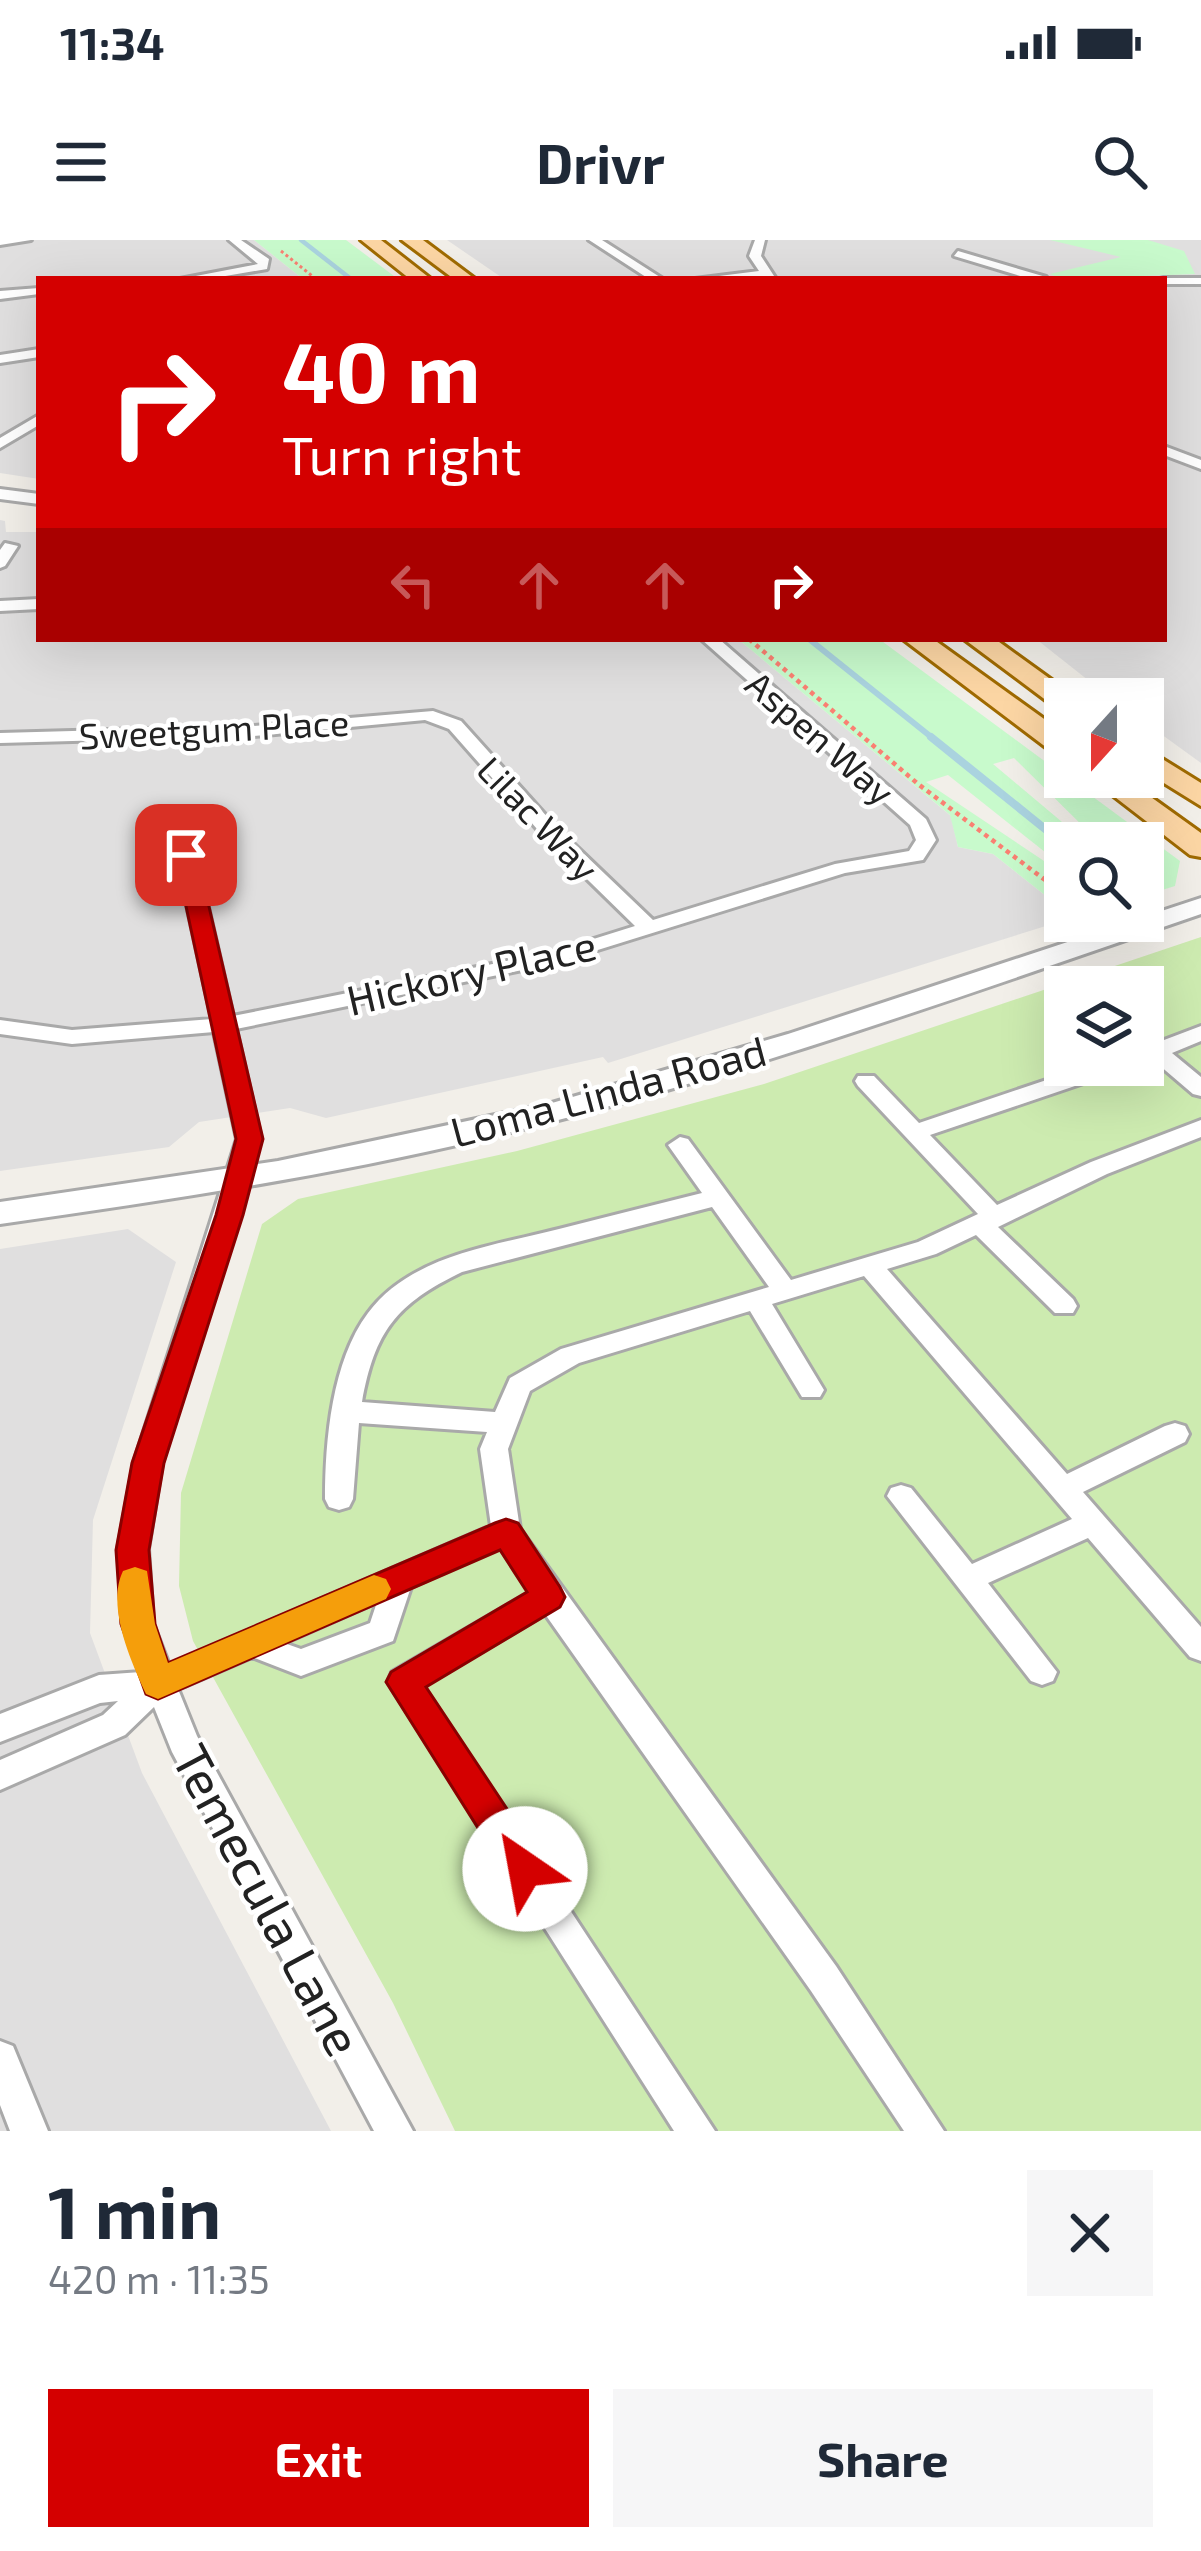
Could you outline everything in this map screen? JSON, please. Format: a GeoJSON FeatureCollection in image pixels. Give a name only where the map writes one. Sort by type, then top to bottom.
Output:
{"type":"FeatureCollection","features":[{"type":"Feature","properties":{"kind":"main road"},"geometry":{"type":"LineString","coordinates":[[370,240],[418,276]]}},
{"type":"Feature","properties":{"kind":"main road"},"geometry":{"type":"LineString","coordinates":[[411,240],[462,276]]}},
{"type":"Feature","properties":{"kind":"main road"},"geometry":{"type":"LineString","coordinates":[[920,642],[1044,733]]}},
{"type":"Feature","properties":{"kind":"main road"},"geometry":{"type":"LineString","coordinates":[[980,642],[1044,686]]}},
{"type":"Feature","properties":{"kind":"main road"},"geometry":{"type":"LineString","coordinates":[[1164,771],[1201,797]]}},
{"type":"Feature","properties":{"kind":"main road"},"geometry":{"type":"LineString","coordinates":[[1133,798],[1201,848]]}},
{"type":"Feature","properties":{"kind":"street"},"geometry":{"type":"LineString","coordinates":[[0,242],[26,240]]}},
{"type":"Feature","properties":{"kind":"street"},"geometry":{"type":"LineString","coordinates":[[204,276],[263,267],[265,261],[234,240]]}},
{"type":"Feature","properties":{"kind":"street"},"geometry":{"type":"LineString","coordinates":[[594,240],[652,276]]}},
{"type":"Feature","properties":{"kind":"street"},"geometry":{"type":"LineString","coordinates":[[760,240],[755,256],[767,276]]}},
{"type":"Feature","properties":{"kind":"street"},"geometry":{"type":"LineString","coordinates":[[958,254],[1032,276]]}},
{"type":"Feature","properties":{"kind":"street"},"geometry":{"type":"LineString","coordinates":[[1167,281],[1201,281]]}},
{"type":"Feature","properties":{"kind":"street"},"geometry":{"type":"LineString","coordinates":[[0,295],[36,291]]}},
{"type":"Feature","properties":{"kind":"street"},"geometry":{"type":"LineString","coordinates":[[0,359],[36,353]]}},
{"type":"Feature","properties":{"kind":"street"},"geometry":{"type":"LineString","coordinates":[[0,444],[35,426]]}},
{"type":"Feature","properties":{"kind":"street"},"geometry":{"type":"LineString","coordinates":[[1167,451],[1201,465]]}},
{"type":"Feature","properties":{"kind":"street"},"geometry":{"type":"LineString","coordinates":[[1167,464],[1184,458]]}},
{"type":"Feature","properties":{"kind":"street"},"geometry":{"type":"LineString","coordinates":[[0,494],[36,499]]}},
{"type":"Feature","properties":{"kind":"street"},"geometry":{"type":"LineString","coordinates":[[0,562],[10,546]]}},
{"type":"Feature","properties":{"kind":"street"},"geometry":{"type":"LineString","coordinates":[[0,605],[36,604]]}},
{"type":"Feature","properties":{"kind":"street","name":"Aspen Way"},"geometry":{"type":"LineString","coordinates":[[713,642],[919,823],[926,840]]}},
{"type":"Feature","properties":{"kind":"street","name":"Sweetgum Place"},"geometry":{"type":"LineString","coordinates":[[0,738],[233,732],[427,716]]}},
{"type":"Feature","properties":{"kind":"street","name":"Lilac Way"},"geometry":{"type":"LineString","coordinates":[[427,716],[454,724],[552,834],[649,928]]}},
{"type":"Feature","properties":{"kind":"street","name":"Hickory Place"},"geometry":{"type":"LineString","coordinates":[[0,1027],[72,1037],[223,1024],[556,957],[842,868],[916,856],[926,840]]}},
{"type":"Feature","properties":{"kind":"street","name":"Temecula Lane"},"geometry":{"type":"LineString","coordinates":[[186,855],[249,1139],[241,1177],[148,1463],[133,1550],[138,1624],[183,1742],[394,2131]]}},
{"type":"Feature","properties":{"kind":"street","name":"Loma Linda Road"},"geometry":{"type":"LineString","coordinates":[[0,1213],[241,1177],[549,1113],[976,984],[1201,906]]}},
{"type":"Feature","properties":{"kind":"street"},"geometry":{"type":"LineString","coordinates":[[1164,1048],[1201,1033]]}},
{"type":"Feature","properties":{"kind":"street"},"geometry":{"type":"LineString","coordinates":[[1164,1063],[1201,1089]]}},
{"type":"Feature","properties":{"kind":"street"},"geometry":{"type":"LineString","coordinates":[[866,1081],[1064,1306]]}},
{"type":"Feature","properties":{"kind":"street"},"geometry":{"type":"LineString","coordinates":[[915,1132],[1052,1086]]}},
{"type":"Feature","properties":{"kind":"street"},"geometry":{"type":"LineString","coordinates":[[925,2131],[844,2002],[548,1597],[506,1532],[494,1449],[519,1385],[570,1356],[871,1268],[989,1222],[1099,1168],[1201,1128]]}},
{"type":"Feature","properties":{"kind":"street"},"geometry":{"type":"LineString","coordinates":[[680,1145],[786,1292]]}},
{"type":"Feature","properties":{"kind":"street"},"geometry":{"type":"LineString","coordinates":[[339,1498],[338,1463],[368,1334],[419,1282],[454,1265],[718,1197]]}},
{"type":"Feature","properties":{"kind":"street"},"geometry":{"type":"LineString","coordinates":[[871,1268],[1201,1648]]}},
{"type":"Feature","properties":{"kind":"street"},"geometry":{"type":"LineString","coordinates":[[757,1300],[811,1390]]}},
{"type":"Feature","properties":{"kind":"street"},"geometry":{"type":"LineString","coordinates":[[349,1412],[504,1424]]}},
{"type":"Feature","properties":{"kind":"street"},"geometry":{"type":"LineString","coordinates":[[1063,1490],[1174,1434]]}},
{"type":"Feature","properties":{"kind":"street"},"geometry":{"type":"LineString","coordinates":[[901,1496],[1042,1672]]}},
{"type":"Feature","properties":{"kind":"street"},"geometry":{"type":"LineString","coordinates":[[967,1579],[1092,1523]]}},
{"type":"Feature","properties":{"kind":"street"},"geometry":{"type":"LineString","coordinates":[[0,1728],[99,1689],[158,1684],[506,1532]]}},
{"type":"Feature","properties":{"kind":"street"},"geometry":{"type":"LineString","coordinates":[[251,1643],[301,1663],[382,1632],[399,1579]]}},
{"type":"Feature","properties":{"kind":"street"},"geometry":{"type":"LineString","coordinates":[[548,1597],[403,1682],[696,2131]]}},
{"type":"Feature","properties":{"kind":"street"},"geometry":{"type":"LineString","coordinates":[[0,1775],[114,1725],[158,1684]]}},
{"type":"Feature","properties":{"kind":"street"},"geometry":{"type":"LineString","coordinates":[[0,2059],[29,2131]]}},
{"type":"Feature","properties":{"kind":"path"},"geometry":{"type":"LineString","coordinates":[[268,240],[312,276]]}},
{"type":"Feature","properties":{"kind":"path"},"geometry":{"type":"LineString","coordinates":[[753,642],[919,784],[1044,879]]}},
{"type":"Feature","properties":{"kind":"shaded area"},"geometry":{"type":"Polygon","coordinates":[[[0,240],[254,240],[299,276],[36,276],[36,479],[0,473],[0,240]]]}},
{"type":"Feature","properties":{"kind":"shaded area"},"geometry":{"type":"Polygon","coordinates":[[[447,240],[1201,240],[1201,763],[1164,736],[1164,678],[1085,678],[1040,642],[1167,642],[1167,276],[500,276],[447,240]]]}},
{"type":"Feature","properties":{"kind":"shaded area"},"geometry":{"type":"Polygon","coordinates":[[[0,520],[5,521],[6,532],[36,532],[36,642],[742,642],[951,816],[958,847],[993,854],[1044,894],[1044,927],[608,1063],[603,1057],[326,1118],[290,1108],[199,1122],[169,1147],[0,1171],[0,520]]]}},
{"type":"Feature","properties":{"kind":"shaded area"},"geometry":{"type":"Polygon","coordinates":[[[128,1229],[176,1262],[93,1520],[90,1633],[142,1773],[331,2131],[0,2131],[0,1249],[128,1229]]]}},
{"type":"Feature","properties":{"kind":"green space"},"geometry":{"type":"Polygon","coordinates":[[[254,240],[346,240],[394,276],[299,276],[254,240]]]}},
{"type":"Feature","properties":{"kind":"green space"},"geometry":{"type":"Polygon","coordinates":[[[1050,240],[1148,240],[1184,251],[1195,274],[1050,274],[1121,257],[1050,240]]]}},
{"type":"Feature","properties":{"kind":"green space"},"geometry":{"type":"Polygon","coordinates":[[[742,642],[883,642],[1044,761],[1044,788],[1014,758],[993,764],[1062,822],[1044,822],[1044,851],[948,775],[926,782],[1044,861],[1044,894],[993,854],[958,847],[950,815],[742,642]]]}},
{"type":"Feature","properties":{"kind":"green space"},"geometry":{"type":"Polygon","coordinates":[[[1054,798],[1095,798],[1127,822],[1079,822],[1054,798]]]}},
{"type":"Feature","properties":{"kind":"green space"},"geometry":{"type":"Polygon","coordinates":[[[1164,849],[1180,861],[1175,886],[1164,889],[1164,849]]]}},
{"type":"Feature","properties":{"kind":"green space"},"geometry":{"type":"Polygon","coordinates":[[[1201,937],[1201,2131],[455,2131],[393,2003],[193,1641],[179,1586],[181,1493],[262,1224],[298,1199],[517,1151],[764,1084],[1044,990],[1044,1086],[1164,1086],[1164,966],[1115,966],[1201,937]]]}},
{"type":"Feature","properties":{"kind":"waterway"},"geometry":{"type":"LineString","coordinates":[[301,240],[347,276]]}},
{"type":"Feature","properties":{"kind":"waterway"},"geometry":{"type":"LineString","coordinates":[[813,642],[935,740]]}},
{"type":"Feature","properties":{"kind":"waterway"},"geometry":{"type":"LineString","coordinates":[[931,737],[1044,828]]}},
{"type":"Feature","properties":{"kind":"slow traffic"},"geometry":{"type":"LineString","coordinates":[[135,1581],[138,1624],[158,1684],[374,1589]]}},
{"type":"Feature","properties":{"kind":"route"},"geometry":{"type":"LineString","coordinates":[[186,855],[249,1139],[230,1215],[148,1463],[133,1550],[138,1624],[158,1684],[506,1532],[548,1597],[403,1682],[525,1869]]}}]}
